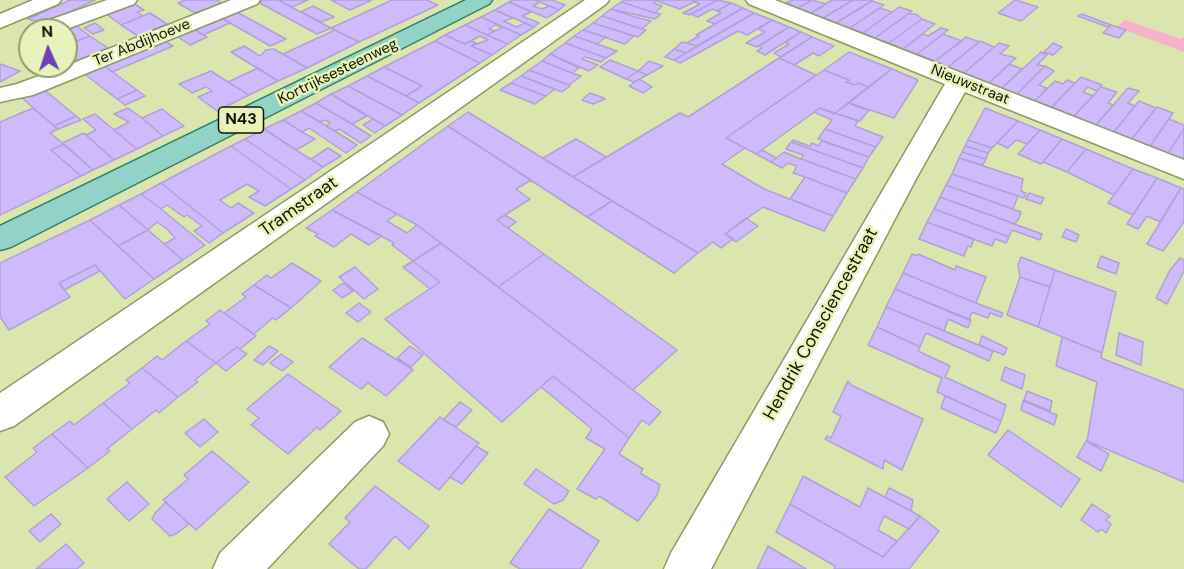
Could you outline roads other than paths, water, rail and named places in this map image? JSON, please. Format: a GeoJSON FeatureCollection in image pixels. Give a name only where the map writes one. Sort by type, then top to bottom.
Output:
{"type":"FeatureCollection","features":[{"type":"Feature","properties":{"kind":"main road","name":"Kortrijksesteenweg"},"geometry":{"type":"LineString","coordinates":[[0,239],[482,0]]}},
{"type":"Feature","properties":{"kind":"street"},"geometry":{"type":"LineString","coordinates":[[0,22],[51,0]]}},
{"type":"Feature","properties":{"kind":"street"},"geometry":{"type":"LineString","coordinates":[[77,18],[127,0]]}},
{"type":"Feature","properties":{"kind":"street","name":"Ter Abdijhoeve"},"geometry":{"type":"LineString","coordinates":[[0,95],[24,90],[250,0]]}},
{"type":"Feature","properties":{"kind":"street","name":"Tramstraat"},"geometry":{"type":"LineString","coordinates":[[0,414],[600,0]]}},
{"type":"Feature","properties":{"kind":"street","name":"Nieuwstraat"},"geometry":{"type":"LineString","coordinates":[[756,0],[1184,170]]}},
{"type":"Feature","properties":{"kind":"street"},"geometry":{"type":"LineString","coordinates":[[0,36],[18,35]]}},
{"type":"Feature","properties":{"kind":"street","name":"Hendrik Consciencestraat"},"geometry":{"type":"LineString","coordinates":[[687,569],[897,187],[959,81]]}},
{"type":"Feature","properties":{"kind":"street"},"geometry":{"type":"LineString","coordinates":[[236,569],[369,434]]}}]}
